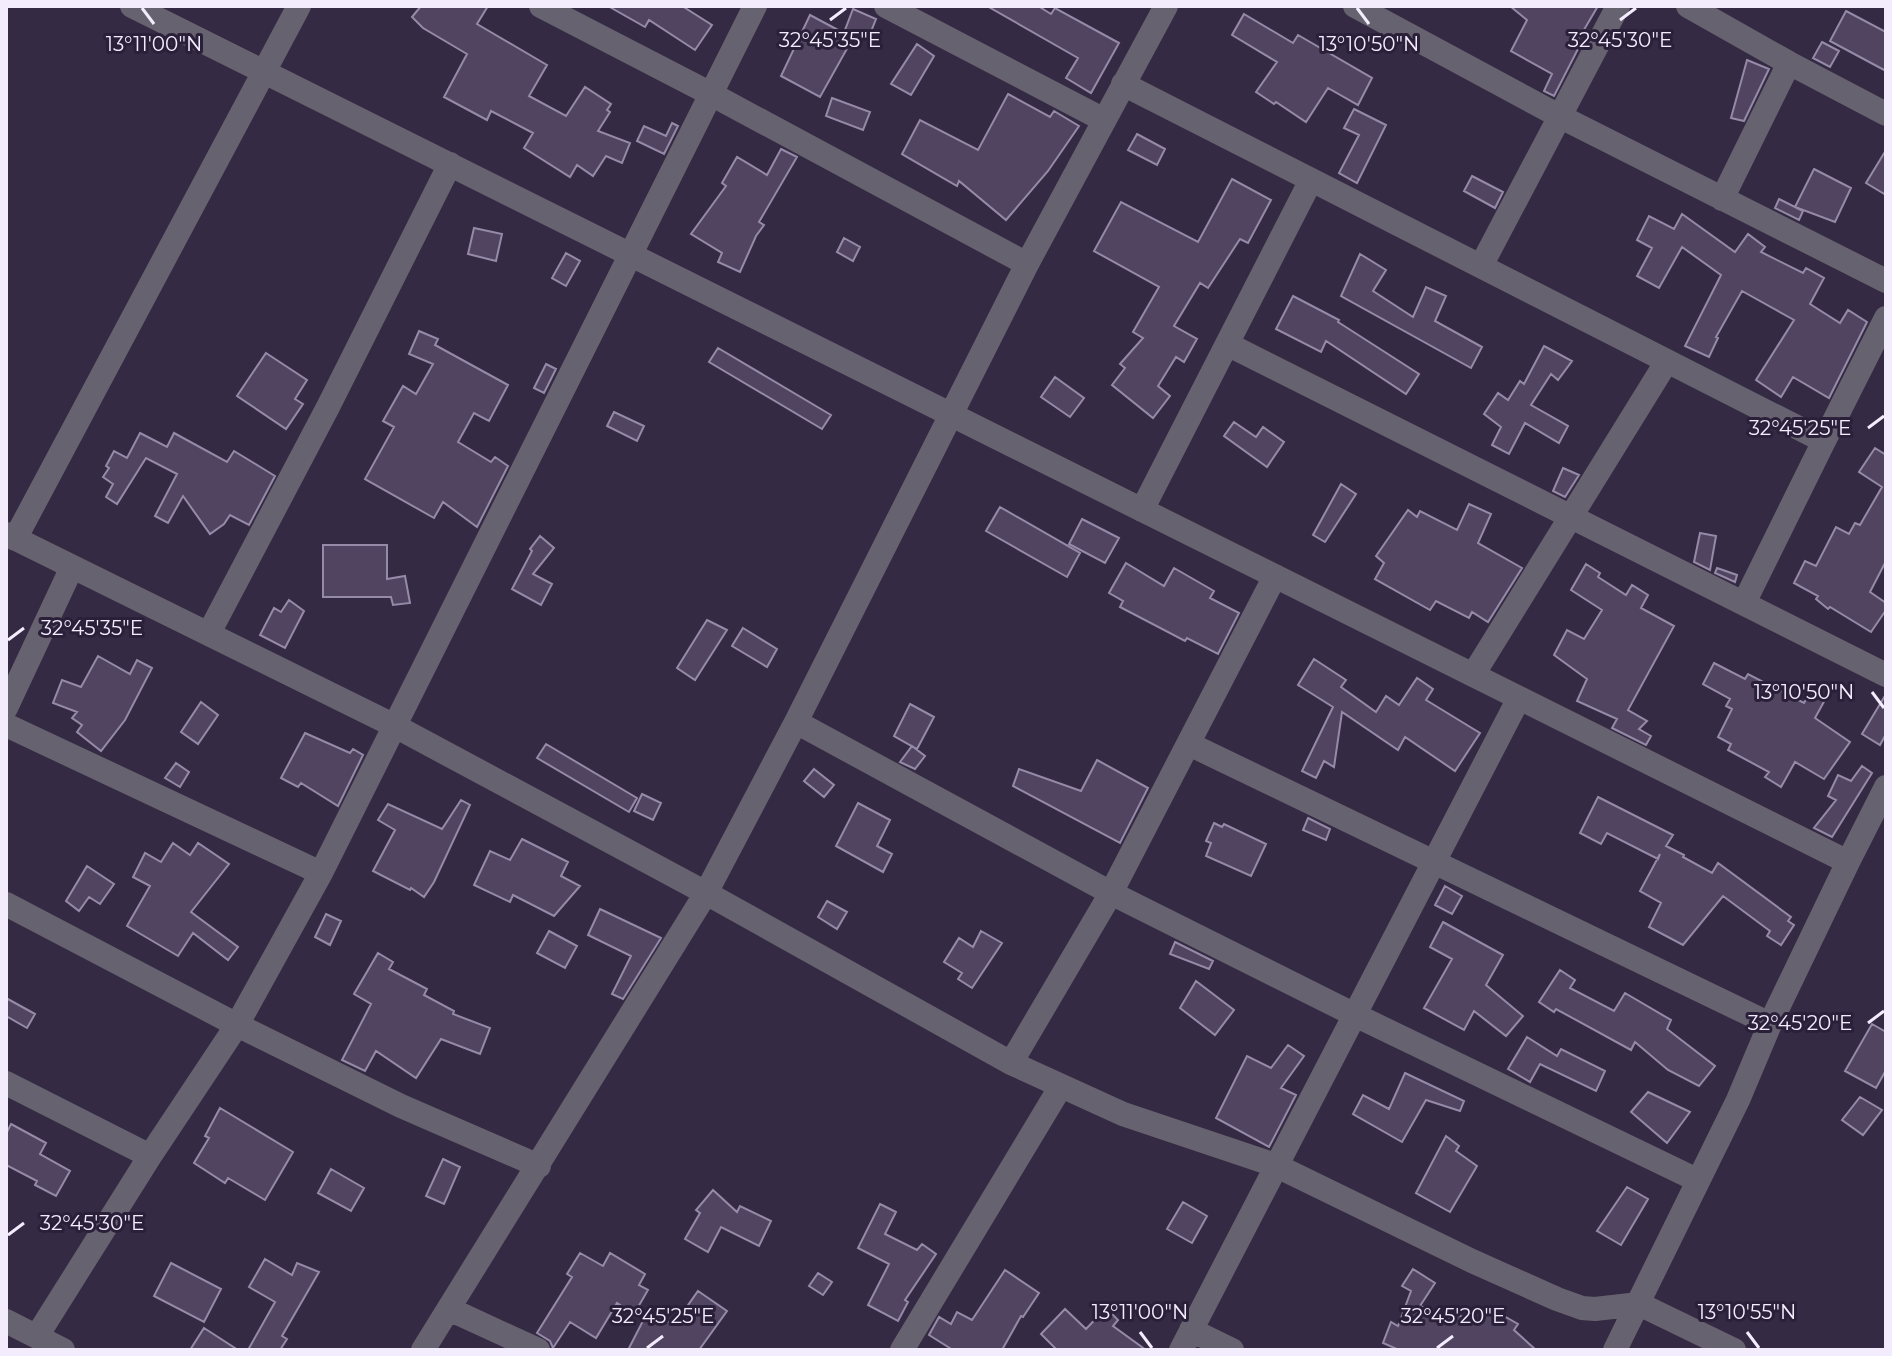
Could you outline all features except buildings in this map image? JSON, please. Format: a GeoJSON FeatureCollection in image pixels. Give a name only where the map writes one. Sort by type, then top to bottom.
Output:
{"type":"FeatureCollection","features":[{"type":"Feature","properties":{"kind":"street"},"geometry":{"type":"LineString","coordinates":[[132,6],[1848,862]]}},
{"type":"Feature","properties":{"kind":"street"},"geometry":{"type":"LineString","coordinates":[[299,6],[11,536],[395,726],[706,893],[1011,1063],[1123,1114],[1275,1165],[1557,1299],[1595,1309],[1639,1304],[1734,1350]]}},
{"type":"Feature","properties":{"kind":"street"},"geometry":{"type":"LineString","coordinates":[[541,6],[1027,264]]}},
{"type":"Feature","properties":{"kind":"street"},"geometry":{"type":"LineString","coordinates":[[37,1336],[237,1025],[321,873],[755,6]]}},
{"type":"Feature","properties":{"kind":"street"},"geometry":{"type":"LineString","coordinates":[[886,6],[1104,120]]}},
{"type":"Feature","properties":{"kind":"street"},"geometry":{"type":"LineString","coordinates":[[423,1350],[706,893],[796,722],[1027,264],[1166,6]]}},
{"type":"Feature","properties":{"kind":"street"},"geometry":{"type":"LineString","coordinates":[[1355,6],[1561,117],[1886,281]]}},
{"type":"Feature","properties":{"kind":"street"},"geometry":{"type":"LineString","coordinates":[[1481,266],[1618,6]]}},
{"type":"Feature","properties":{"kind":"street"},"geometry":{"type":"LineString","coordinates":[[1688,6],[1789,63],[1885,110]]}},
{"type":"Feature","properties":{"kind":"street"},"geometry":{"type":"LineString","coordinates":[[1722,199],[1789,63]]}},
{"type":"Feature","properties":{"kind":"street"},"geometry":{"type":"LineString","coordinates":[[1123,84],[1824,441]]}},
{"type":"Feature","properties":{"kind":"street"},"geometry":{"type":"LineString","coordinates":[[209,633],[328,407],[450,164]]}},
{"type":"Feature","properties":{"kind":"street"},"geometry":{"type":"LineString","coordinates":[[1142,510],[1311,180]]}},
{"type":"Feature","properties":{"kind":"street"},"geometry":{"type":"LineString","coordinates":[[1744,603],[1886,318]]}},
{"type":"Feature","properties":{"kind":"street"},"geometry":{"type":"LineString","coordinates":[[1227,344],[1886,675]]}},
{"type":"Feature","properties":{"kind":"street"},"geometry":{"type":"LineString","coordinates":[[1473,675],[1667,361]]}},
{"type":"Feature","properties":{"kind":"street"},"geometry":{"type":"LineString","coordinates":[[6,708],[72,567]]}},
{"type":"Feature","properties":{"kind":"street"},"geometry":{"type":"LineString","coordinates":[[1011,1063],[1111,893],[1275,576]]}},
{"type":"Feature","properties":{"kind":"street"},"geometry":{"type":"LineString","coordinates":[[1232,1350],[1186,1340],[1519,698]]}},
{"type":"Feature","properties":{"kind":"street"},"geometry":{"type":"LineString","coordinates":[[796,722],[1111,893],[1697,1180]]}},
{"type":"Feature","properties":{"kind":"street"},"geometry":{"type":"LineString","coordinates":[[6,725],[321,873]]}},
{"type":"Feature","properties":{"kind":"street"},"geometry":{"type":"LineString","coordinates":[[1189,744],[1770,1024]]}},
{"type":"Feature","properties":{"kind":"street"},"geometry":{"type":"LineString","coordinates":[[1615,1350],[1886,787]]}},
{"type":"Feature","properties":{"kind":"street"},"geometry":{"type":"LineString","coordinates":[[6,904],[237,1025],[401,1106],[539,1166]]}},
{"type":"Feature","properties":{"kind":"street"},"geometry":{"type":"LineString","coordinates":[[6,1083],[150,1156]]}},
{"type":"Feature","properties":{"kind":"street"},"geometry":{"type":"LineString","coordinates":[[902,1350],[1061,1086]]}},
{"type":"Feature","properties":{"kind":"street"},"geometry":{"type":"LineString","coordinates":[[449,1309],[538,1350]]}},
{"type":"Feature","properties":{"kind":"street"},"geometry":{"type":"LineString","coordinates":[[6,1321],[63,1350]]}}]}
